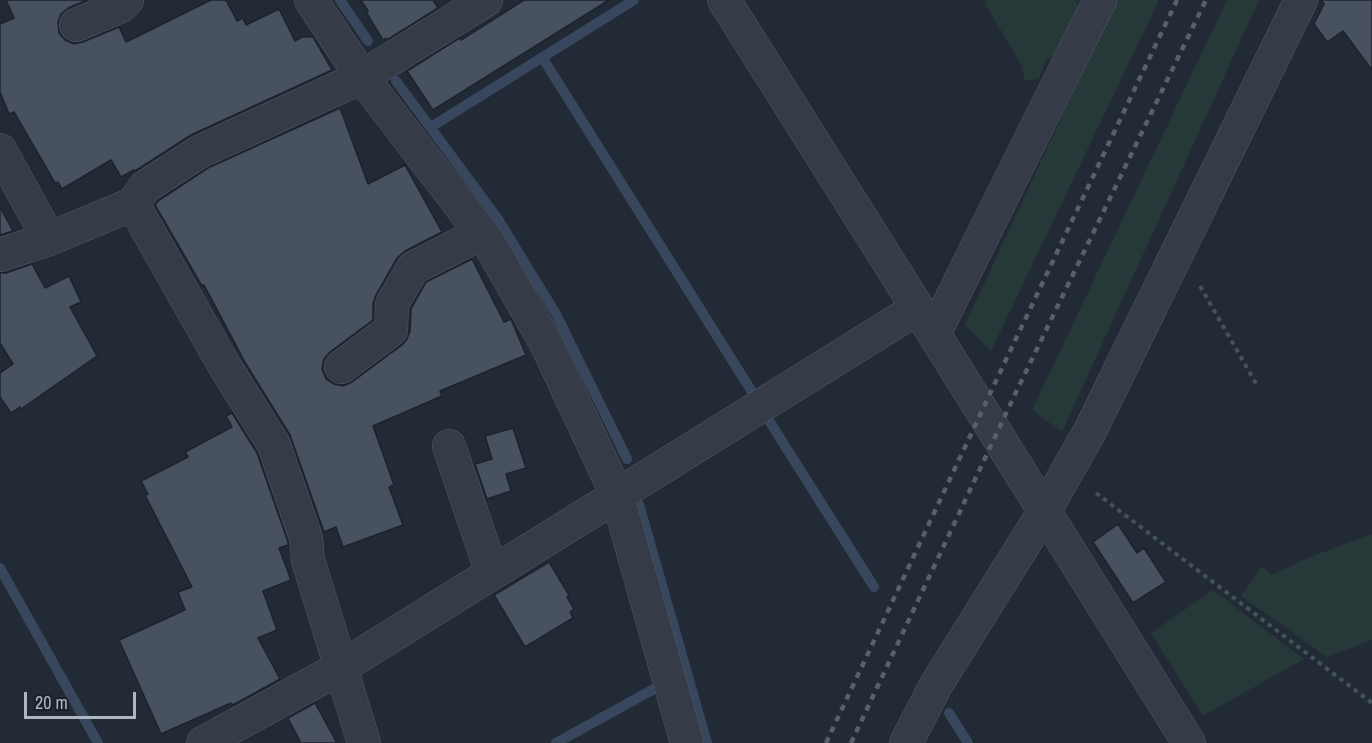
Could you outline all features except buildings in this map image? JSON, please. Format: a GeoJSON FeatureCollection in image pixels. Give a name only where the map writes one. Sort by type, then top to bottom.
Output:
{"type":"FeatureCollection","features":[{"type":"Feature","properties":{"kind":"street"},"geometry":{"type":"LineString","coordinates":[[76,25],[121,6],[127,0]]}},
{"type":"Feature","properties":{"kind":"street"},"geometry":{"type":"LineString","coordinates":[[311,0],[362,77],[489,243],[546,343],[617,495],[687,743]]}},
{"type":"Feature","properties":{"kind":"street"},"geometry":{"type":"LineString","coordinates":[[0,255],[49,239],[133,204],[145,187],[199,152],[362,77],[486,0]]}},
{"type":"Feature","properties":{"kind":"street"},"geometry":{"type":"LineString","coordinates":[[724,0],[1189,743]]}},
{"type":"Feature","properties":{"kind":"street"},"geometry":{"type":"LineString","coordinates":[[203,743],[340,668],[617,495],[926,321],[1100,0]]}},
{"type":"Feature","properties":{"kind":"street"},"geometry":{"type":"LineString","coordinates":[[906,743],[936,685],[1044,512],[1090,431],[1301,0]]}},
{"type":"Feature","properties":{"kind":"street"},"geometry":{"type":"LineString","coordinates":[[0,150],[49,239]]}},
{"type":"Feature","properties":{"kind":"street"},"geometry":{"type":"LineString","coordinates":[[133,204],[224,365],[274,445],[306,538],[308,560],[364,743]]}},
{"type":"Feature","properties":{"kind":"street"},"geometry":{"type":"LineString","coordinates":[[341,367],[391,330],[392,304],[413,268],[482,233]]}},
{"type":"Feature","properties":{"kind":"street"},"geometry":{"type":"LineString","coordinates":[[449,446],[492,573]]}},
{"type":"Feature","properties":{"kind":"path"},"geometry":{"type":"LineString","coordinates":[[1179,250],[1258,387]]}},
{"type":"Feature","properties":{"kind":"path"},"geometry":{"type":"LineString","coordinates":[[1067,471],[1372,703]]}},
{"type":"Feature","properties":{"kind":"shaded area"},"geometry":{"type":"Polygon","coordinates":[[[987,0],[1075,0],[1084,15],[1068,46],[1045,61],[1039,79],[1025,81],[1020,62],[984,2],[987,0]]]}},
{"type":"Feature","properties":{"kind":"shaded area"},"geometry":{"type":"Polygon","coordinates":[[[1116,0],[1159,0],[991,351],[965,325],[1116,0]]]}},
{"type":"Feature","properties":{"kind":"shaded area"},"geometry":{"type":"Polygon","coordinates":[[[1227,0],[1259,0],[1062,432],[1032,410],[1227,0]]]}},
{"type":"Feature","properties":{"kind":"shaded area"},"geometry":{"type":"Polygon","coordinates":[[[1372,534],[1372,640],[1327,657],[1241,596],[1262,566],[1272,575],[1305,559],[1372,534]]]}},
{"type":"Feature","properties":{"kind":"shaded area"},"geometry":{"type":"Polygon","coordinates":[[[1213,590],[1304,659],[1203,716],[1151,633],[1213,590]]]}},
{"type":"Feature","properties":{"kind":"waterway"},"geometry":{"type":"LineString","coordinates":[[340,0],[368,41]]}},
{"type":"Feature","properties":{"kind":"waterway"},"geometry":{"type":"LineString","coordinates":[[431,127],[634,0]]}},
{"type":"Feature","properties":{"kind":"waterway"},"geometry":{"type":"LineString","coordinates":[[542,57],[754,395]]}},
{"type":"Feature","properties":{"kind":"waterway"},"geometry":{"type":"LineString","coordinates":[[396,81],[498,219],[556,314],[627,459]]}},
{"type":"Feature","properties":{"kind":"waterway"},"geometry":{"type":"LineString","coordinates":[[768,419],[874,587]]}},
{"type":"Feature","properties":{"kind":"waterway"},"geometry":{"type":"LineString","coordinates":[[639,504],[707,743]]}},
{"type":"Feature","properties":{"kind":"waterway"},"geometry":{"type":"LineString","coordinates":[[0,568],[98,743]]}},
{"type":"Feature","properties":{"kind":"waterway"},"geometry":{"type":"LineString","coordinates":[[556,743],[654,689]]}},
{"type":"Feature","properties":{"kind":"waterway"},"geometry":{"type":"LineString","coordinates":[[949,713],[968,743]]}},
{"type":"Feature","properties":{"kind":"railway"},"geometry":{"type":"LineString","coordinates":[[826,743],[1177,0]]}},
{"type":"Feature","properties":{"kind":"railway"},"geometry":{"type":"LineString","coordinates":[[851,743],[1018,388],[1206,0]]}}]}
